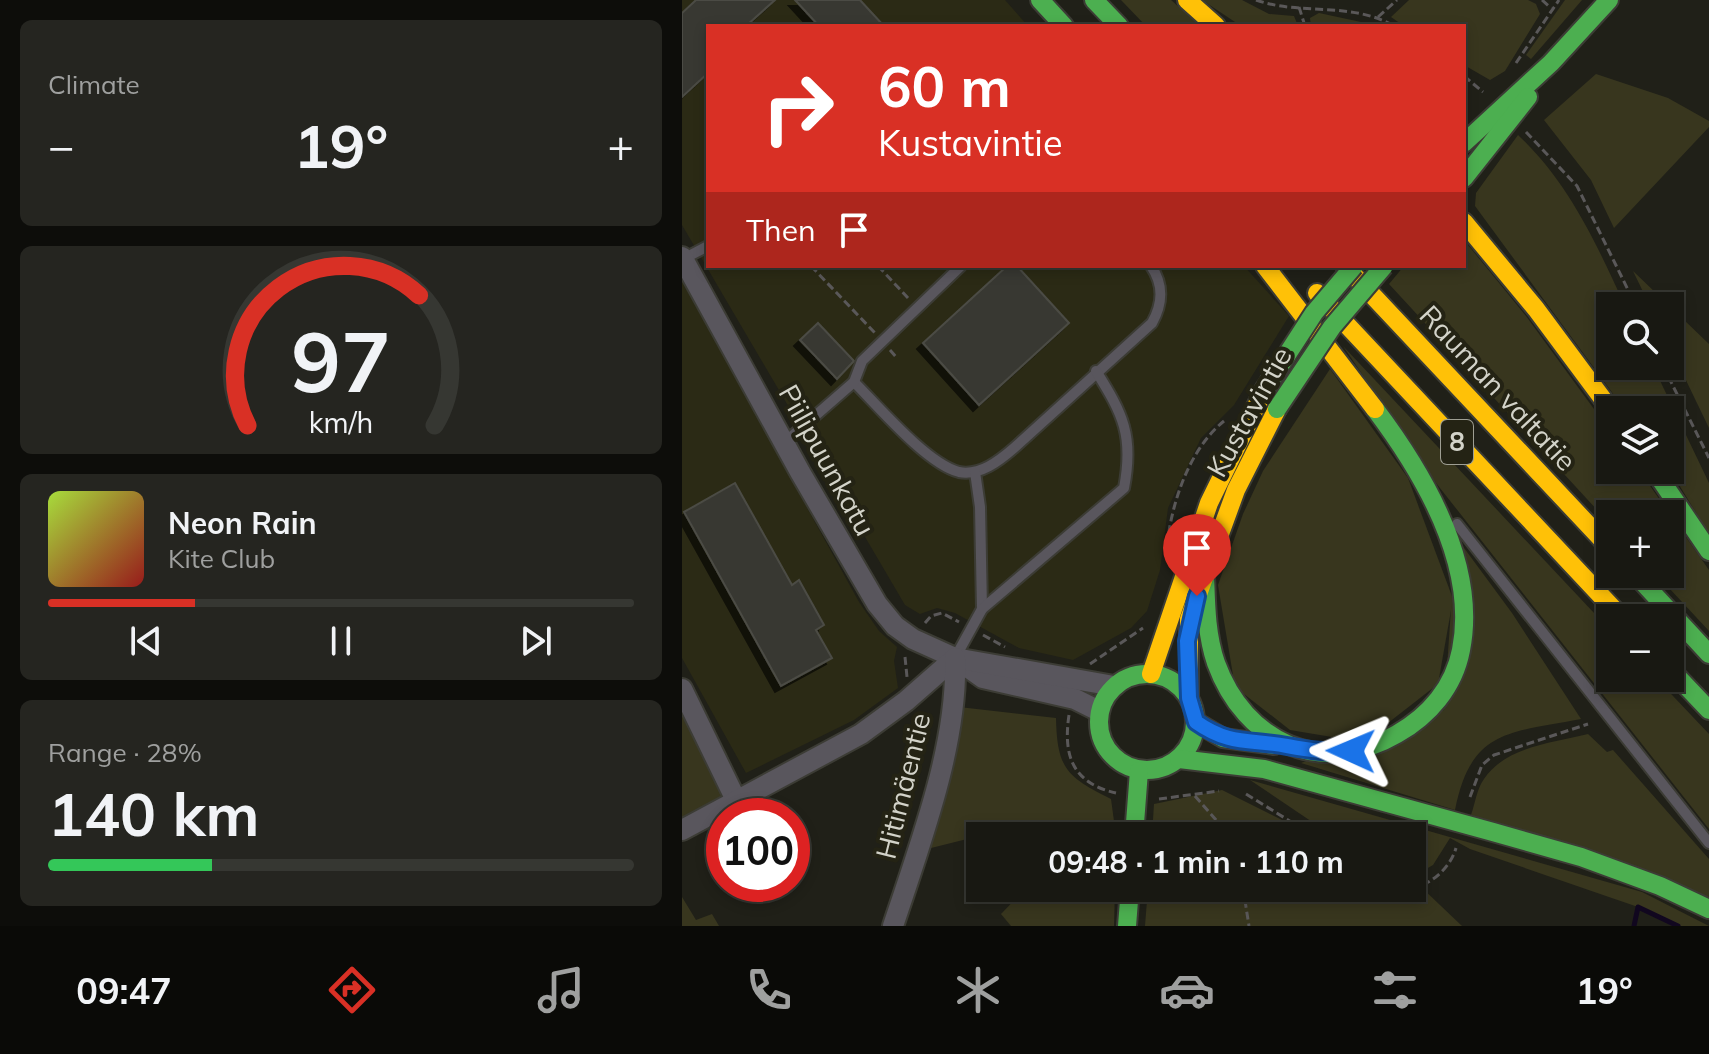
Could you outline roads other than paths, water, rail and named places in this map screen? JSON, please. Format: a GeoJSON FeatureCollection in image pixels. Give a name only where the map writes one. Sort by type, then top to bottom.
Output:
{"type":"FeatureCollection","features":[{"type":"Feature","properties":{"kind":"main road"},"geometry":{"type":"LineString","coordinates":[[1040,0],[1062,24]]}},
{"type":"Feature","properties":{"kind":"main road"},"geometry":{"type":"LineString","coordinates":[[1094,0],[1117,24]]}},
{"type":"Feature","properties":{"kind":"main road"},"geometry":{"type":"LineString","coordinates":[[1187,0],[1214,24]]}},
{"type":"Feature","properties":{"kind":"main road"},"geometry":{"type":"LineString","coordinates":[[1466,141],[1551,63],[1609,0]]}},
{"type":"Feature","properties":{"kind":"main road"},"geometry":{"type":"LineString","coordinates":[[1466,176],[1504,130],[1551,63]]}},
{"type":"Feature","properties":{"kind":"main road"},"geometry":{"type":"LineString","coordinates":[[1466,224],[1536,309],[1601,396]]}},
{"type":"Feature","properties":{"kind":"main road"},"geometry":{"type":"LineString","coordinates":[[1196,722],[1223,738],[1324,753],[1372,745],[1427,714],[1450,683],[1458,665],[1465,615],[1454,559],[1421,478],[1384,421],[1267,268]]}},
{"type":"Feature","properties":{"kind":"main road","name":"Rauman valtatie"},"geometry":{"type":"LineString","coordinates":[[1347,268],[1596,533]]}},
{"type":"Feature","properties":{"kind":"main road","name":"Kustavintie"},"geometry":{"type":"LineString","coordinates":[[1151,674],[1209,503],[1264,390],[1314,313],[1352,268]]}},
{"type":"Feature","properties":{"kind":"main road","name":"Kustavintie"},"geometry":{"type":"LineString","coordinates":[[1189,698],[1189,619],[1236,490],[1277,409],[1332,327],[1382,268]]}},
{"type":"Feature","properties":{"kind":"main road","name":"8"},"geometry":{"type":"LineString","coordinates":[[1302,277],[1609,604]]}},
{"type":"Feature","properties":{"kind":"main road"},"geometry":{"type":"LineString","coordinates":[[1664,484],[1709,551]]}},
{"type":"Feature","properties":{"kind":"main road"},"geometry":{"type":"LineString","coordinates":[[1205,573],[1208,631],[1221,676],[1235,699],[1284,745]]}},
{"type":"Feature","properties":{"kind":"main road"},"geometry":{"type":"LineString","coordinates":[[1648,588],[1709,654]]}},
{"type":"Feature","properties":{"kind":"main road"},"geometry":{"type":"LineString","coordinates":[[1151,674],[1180,686],[1189,698],[1196,722],[1188,749],[1179,759],[1153,771],[1139,771],[1124,765],[1107,749],[1098,727],[1099,711],[1114,686],[1125,678],[1151,674]]}},
{"type":"Feature","properties":{"kind":"main road"},"geometry":{"type":"LineString","coordinates":[[1684,684],[1709,710]]}},
{"type":"Feature","properties":{"kind":"main road"},"geometry":{"type":"LineString","coordinates":[[1179,759],[1264,769],[1493,832],[1581,857],[1660,886],[1709,909]]}},
{"type":"Feature","properties":{"kind":"main road"},"geometry":{"type":"LineString","coordinates":[[1135,822],[1139,771]]}},
{"type":"Feature","properties":{"kind":"main road"},"geometry":{"type":"LineString","coordinates":[[1127,926],[1129,902]]}},
{"type":"Feature","properties":{"kind":"street","name":"Piilipuunkatu"},"geometry":{"type":"LineString","coordinates":[[682,258],[689,286],[877,604],[913,639],[955,658]]}},
{"type":"Feature","properties":{"kind":"street"},"geometry":{"type":"LineString","coordinates":[[955,658],[1114,686]]}},
{"type":"Feature","properties":{"kind":"street"},"geometry":{"type":"LineString","coordinates":[[955,658],[983,678],[1075,699],[1099,711]]}},
{"type":"Feature","properties":{"kind":"street"},"geometry":{"type":"LineString","coordinates":[[744,798],[861,734],[906,701],[955,658]]}},
{"type":"Feature","properties":{"kind":"street","name":"Hitimäentie"},"geometry":{"type":"LineString","coordinates":[[893,926],[937,779],[956,688],[955,658]]}},
{"type":"Feature","properties":{"kind":"street"},"geometry":{"type":"LineString","coordinates":[[682,689],[735,798]]}},
{"type":"Feature","properties":{"kind":"street"},"geometry":{"type":"LineString","coordinates":[[682,830],[706,818]]}},
{"type":"Feature","properties":{"kind":"lane"},"geometry":{"type":"LineString","coordinates":[[682,258],[706,247]]}},
{"type":"Feature","properties":{"kind":"lane"},"geometry":{"type":"LineString","coordinates":[[784,443],[854,382],[862,361],[959,268]]}},
{"type":"Feature","properties":{"kind":"lane"},"geometry":{"type":"LineString","coordinates":[[854,382],[938,463],[959,472],[975,472],[997,462],[1014,448],[1096,371],[1140,335],[1160,309],[1158,275],[1153,268]]}},
{"type":"Feature","properties":{"kind":"lane"},"geometry":{"type":"LineString","coordinates":[[955,658],[982,609],[1124,488],[1129,464],[1125,423],[1096,371]]}},
{"type":"Feature","properties":{"kind":"lane"},"geometry":{"type":"LineString","coordinates":[[975,472],[980,507],[982,609]]}},
{"type":"Feature","properties":{"kind":"lane"},"geometry":{"type":"LineString","coordinates":[[1421,478],[1709,843]]}},
{"type":"Feature","properties":{"kind":"waterway"},"geometry":{"type":"LineString","coordinates":[[1634,926],[1638,907],[1678,926]]}}]}
